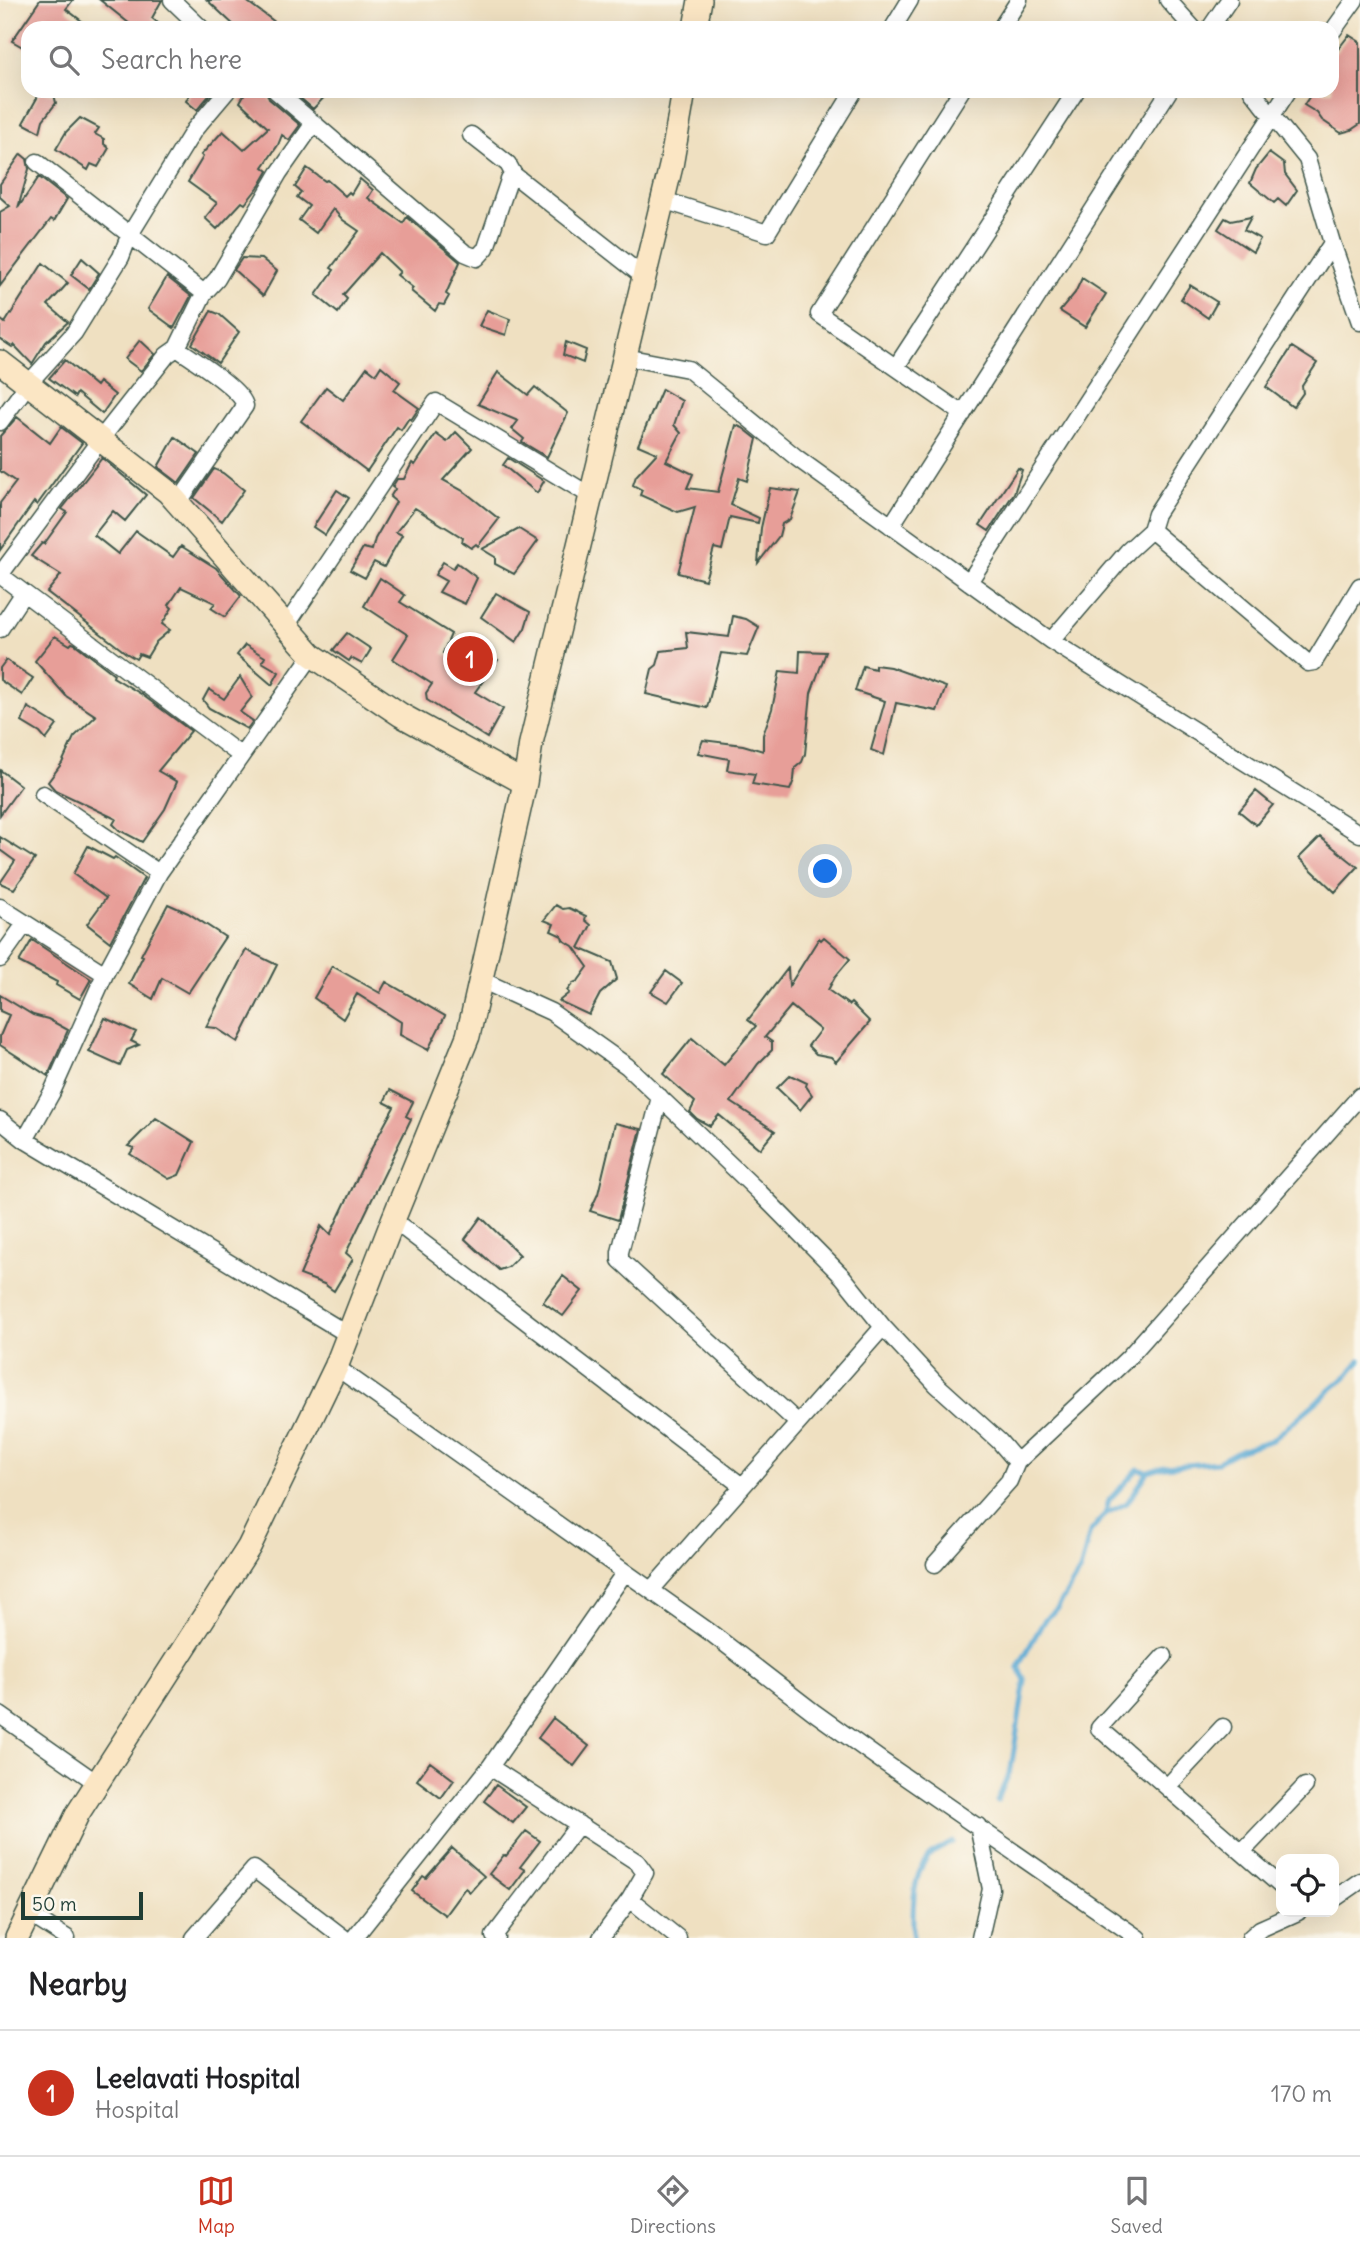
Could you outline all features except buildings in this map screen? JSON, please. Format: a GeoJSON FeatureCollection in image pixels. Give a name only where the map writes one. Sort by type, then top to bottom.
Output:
{"type":"FeatureCollection","features":[{"type":"Feature","properties":{"kind":"main road"},"geometry":{"type":"LineString","coordinates":[[696,21],[700,0]]}},
{"type":"Feature","properties":{"kind":"main road"},"geometry":{"type":"LineString","coordinates":[[17,1938],[78,1813],[249,1547],[336,1367],[468,1036],[525,783],[531,743],[663,200],[683,98]]}},
{"type":"Feature","properties":{"kind":"main road"},"geometry":{"type":"LineString","coordinates":[[0,362],[168,492],[312,655],[401,715],[525,783]]}},
{"type":"Feature","properties":{"kind":"street"},"geometry":{"type":"LineString","coordinates":[[172,0],[194,21]]}},
{"type":"Feature","properties":{"kind":"street"},"geometry":{"type":"LineString","coordinates":[[897,21],[910,0]]}},
{"type":"Feature","properties":{"kind":"street"},"geometry":{"type":"LineString","coordinates":[[1006,21],[1019,0]]}},
{"type":"Feature","properties":{"kind":"street"},"geometry":{"type":"LineString","coordinates":[[1168,0],[1187,21]]}},
{"type":"Feature","properties":{"kind":"street"},"geometry":{"type":"LineString","coordinates":[[1215,21],[1229,0]]}},
{"type":"Feature","properties":{"kind":"street"},"geometry":{"type":"LineString","coordinates":[[1339,22],[1355,0],[1360,4]]}},
{"type":"Feature","properties":{"kind":"street"},"geometry":{"type":"LineString","coordinates":[[0,422],[28,384],[74,333],[194,130],[221,98]]}},
{"type":"Feature","properties":{"kind":"street"},"geometry":{"type":"LineString","coordinates":[[284,98],[464,253],[477,258],[486,248],[509,180],[514,176]]}},
{"type":"Feature","properties":{"kind":"street"},"geometry":{"type":"LineString","coordinates":[[663,200],[767,233],[850,98]]}},
{"type":"Feature","properties":{"kind":"street"},"geometry":{"type":"LineString","coordinates":[[957,98],[819,314],[963,414]]}},
{"type":"Feature","properties":{"kind":"street"},"geometry":{"type":"LineString","coordinates":[[896,367],[1071,98]]}},
{"type":"Feature","properties":{"kind":"street"},"geometry":{"type":"LineString","coordinates":[[891,526],[1165,98]]}},
{"type":"Feature","properties":{"kind":"street"},"geometry":{"type":"LineString","coordinates":[[1258,98],[1307,159],[1332,243],[1360,322]]}},
{"type":"Feature","properties":{"kind":"street"},"geometry":{"type":"LineString","coordinates":[[969,582],[1283,98]]}},
{"type":"Feature","properties":{"kind":"street"},"geometry":{"type":"LineString","coordinates":[[240,755],[0,575],[100,440],[167,355],[177,348],[204,293],[217,279],[279,173],[314,123]]}},
{"type":"Feature","properties":{"kind":"street"},"geometry":{"type":"LineString","coordinates":[[471,135],[508,164],[514,176],[644,277]]}},
{"type":"Feature","properties":{"kind":"street"},"geometry":{"type":"LineString","coordinates":[[37,162],[204,293]]}},
{"type":"Feature","properties":{"kind":"street"},"geometry":{"type":"LineString","coordinates":[[1051,641],[1128,551],[1151,530],[1156,514],[1332,243]]}},
{"type":"Feature","properties":{"kind":"street"},"geometry":{"type":"LineString","coordinates":[[177,348],[234,390],[244,400],[245,406],[178,503]]}},
{"type":"Feature","properties":{"kind":"street"},"geometry":{"type":"LineString","coordinates":[[625,357],[688,369],[797,458],[1051,641],[1360,834]]}},
{"type":"Feature","properties":{"kind":"street"},"geometry":{"type":"LineString","coordinates":[[286,626],[436,402],[591,496]]}},
{"type":"Feature","properties":{"kind":"street"},"geometry":{"type":"LineString","coordinates":[[1151,530],[1308,663],[1314,662],[1360,586]]}},
{"type":"Feature","properties":{"kind":"street"},"geometry":{"type":"LineString","coordinates":[[0,629],[23,594]]}},
{"type":"Feature","properties":{"kind":"street"},"geometry":{"type":"LineString","coordinates":[[25,1140],[52,1092],[104,974],[159,873],[312,655]]}},
{"type":"Feature","properties":{"kind":"street"},"geometry":{"type":"LineString","coordinates":[[43,794],[159,873]]}},
{"type":"Feature","properties":{"kind":"street"},"geometry":{"type":"LineString","coordinates":[[0,907],[104,974]]}},
{"type":"Feature","properties":{"kind":"street"},"geometry":{"type":"LineString","coordinates":[[0,958],[25,924]]}},
{"type":"Feature","properties":{"kind":"street"},"geometry":{"type":"LineString","coordinates":[[481,979],[551,1012],[627,1066],[843,1277],[883,1327],[937,1385],[999,1441],[1017,1462]]}},
{"type":"Feature","properties":{"kind":"street"},"geometry":{"type":"LineString","coordinates":[[935,1564],[1009,1481],[1017,1462],[1128,1358],[1360,1096]]}},
{"type":"Feature","properties":{"kind":"street"},"geometry":{"type":"LineString","coordinates":[[660,1097],[620,1260],[798,1423]]}},
{"type":"Feature","properties":{"kind":"street"},"geometry":{"type":"LineString","coordinates":[[0,1120],[25,1140],[349,1335]]}},
{"type":"Feature","properties":{"kind":"street"},"geometry":{"type":"LineString","coordinates":[[393,1220],[742,1486]]}},
{"type":"Feature","properties":{"kind":"street"},"geometry":{"type":"LineString","coordinates":[[651,1590],[883,1327]]}},
{"type":"Feature","properties":{"kind":"street"},"geometry":{"type":"LineString","coordinates":[[336,1367],[711,1633],[815,1713],[1138,1938]]}},
{"type":"Feature","properties":{"kind":"street"},"geometry":{"type":"LineString","coordinates":[[354,1938],[490,1767],[625,1572]]}},
{"type":"Feature","properties":{"kind":"street"},"geometry":{"type":"LineString","coordinates":[[1164,1657],[1098,1728],[1276,1882]]}},
{"type":"Feature","properties":{"kind":"street"},"geometry":{"type":"LineString","coordinates":[[0,1715],[97,1783]]}},
{"type":"Feature","properties":{"kind":"street"},"geometry":{"type":"LineString","coordinates":[[1167,1787],[1223,1727]]}},
{"type":"Feature","properties":{"kind":"street"},"geometry":{"type":"LineString","coordinates":[[490,1767],[637,1862],[645,1873],[630,1899],[601,1938]]}},
{"type":"Feature","properties":{"kind":"street"},"geometry":{"type":"LineString","coordinates":[[1242,1852],[1305,1786]]}},
{"type":"Feature","properties":{"kind":"street"},"geometry":{"type":"LineString","coordinates":[[497,1938],[494,1936],[579,1824]]}},
{"type":"Feature","properties":{"kind":"street"},"geometry":{"type":"LineString","coordinates":[[978,1826],[991,1889],[980,1938]]}},
{"type":"Feature","properties":{"kind":"street"},"geometry":{"type":"LineString","coordinates":[[194,1938],[254,1869],[325,1933],[344,1938]]}},
{"type":"Feature","properties":{"kind":"street"},"geometry":{"type":"LineString","coordinates":[[1339,1896],[1360,1881]]}},
{"type":"Feature","properties":{"kind":"street"},"geometry":{"type":"LineString","coordinates":[[630,1899],[678,1938]]}},
{"type":"Feature","properties":{"kind":"street"},"geometry":{"type":"LineString","coordinates":[[29,1913],[66,1938]]}},
{"type":"Feature","properties":{"kind":"street"},"geometry":{"type":"LineString","coordinates":[[1250,1938],[1260,1929],[1287,1917]]}},
{"type":"Feature","properties":{"kind":"waterway"},"geometry":{"type":"LineString","coordinates":[[997,1801],[1011,1769],[1025,1680],[1018,1667],[1045,1619],[1057,1609],[1080,1571],[1090,1532],[1105,1514],[1109,1500],[1138,1469],[1148,1472],[1165,1467],[1218,1462],[1240,1450],[1272,1440],[1348,1375],[1360,1360]]}},
{"type":"Feature","properties":{"kind":"waterway"},"geometry":{"type":"LineString","coordinates":[[1105,1514],[1127,1503],[1148,1472]]}},
{"type":"Feature","properties":{"kind":"waterway"},"geometry":{"type":"LineString","coordinates":[[913,1938],[914,1895],[919,1873],[929,1856],[953,1842]]}},
{"type":"Feature","properties":{"kind":"place","name":"Leelavati Hospital"},"geometry":{"type":"Point","coordinates":[470,659]}}]}
